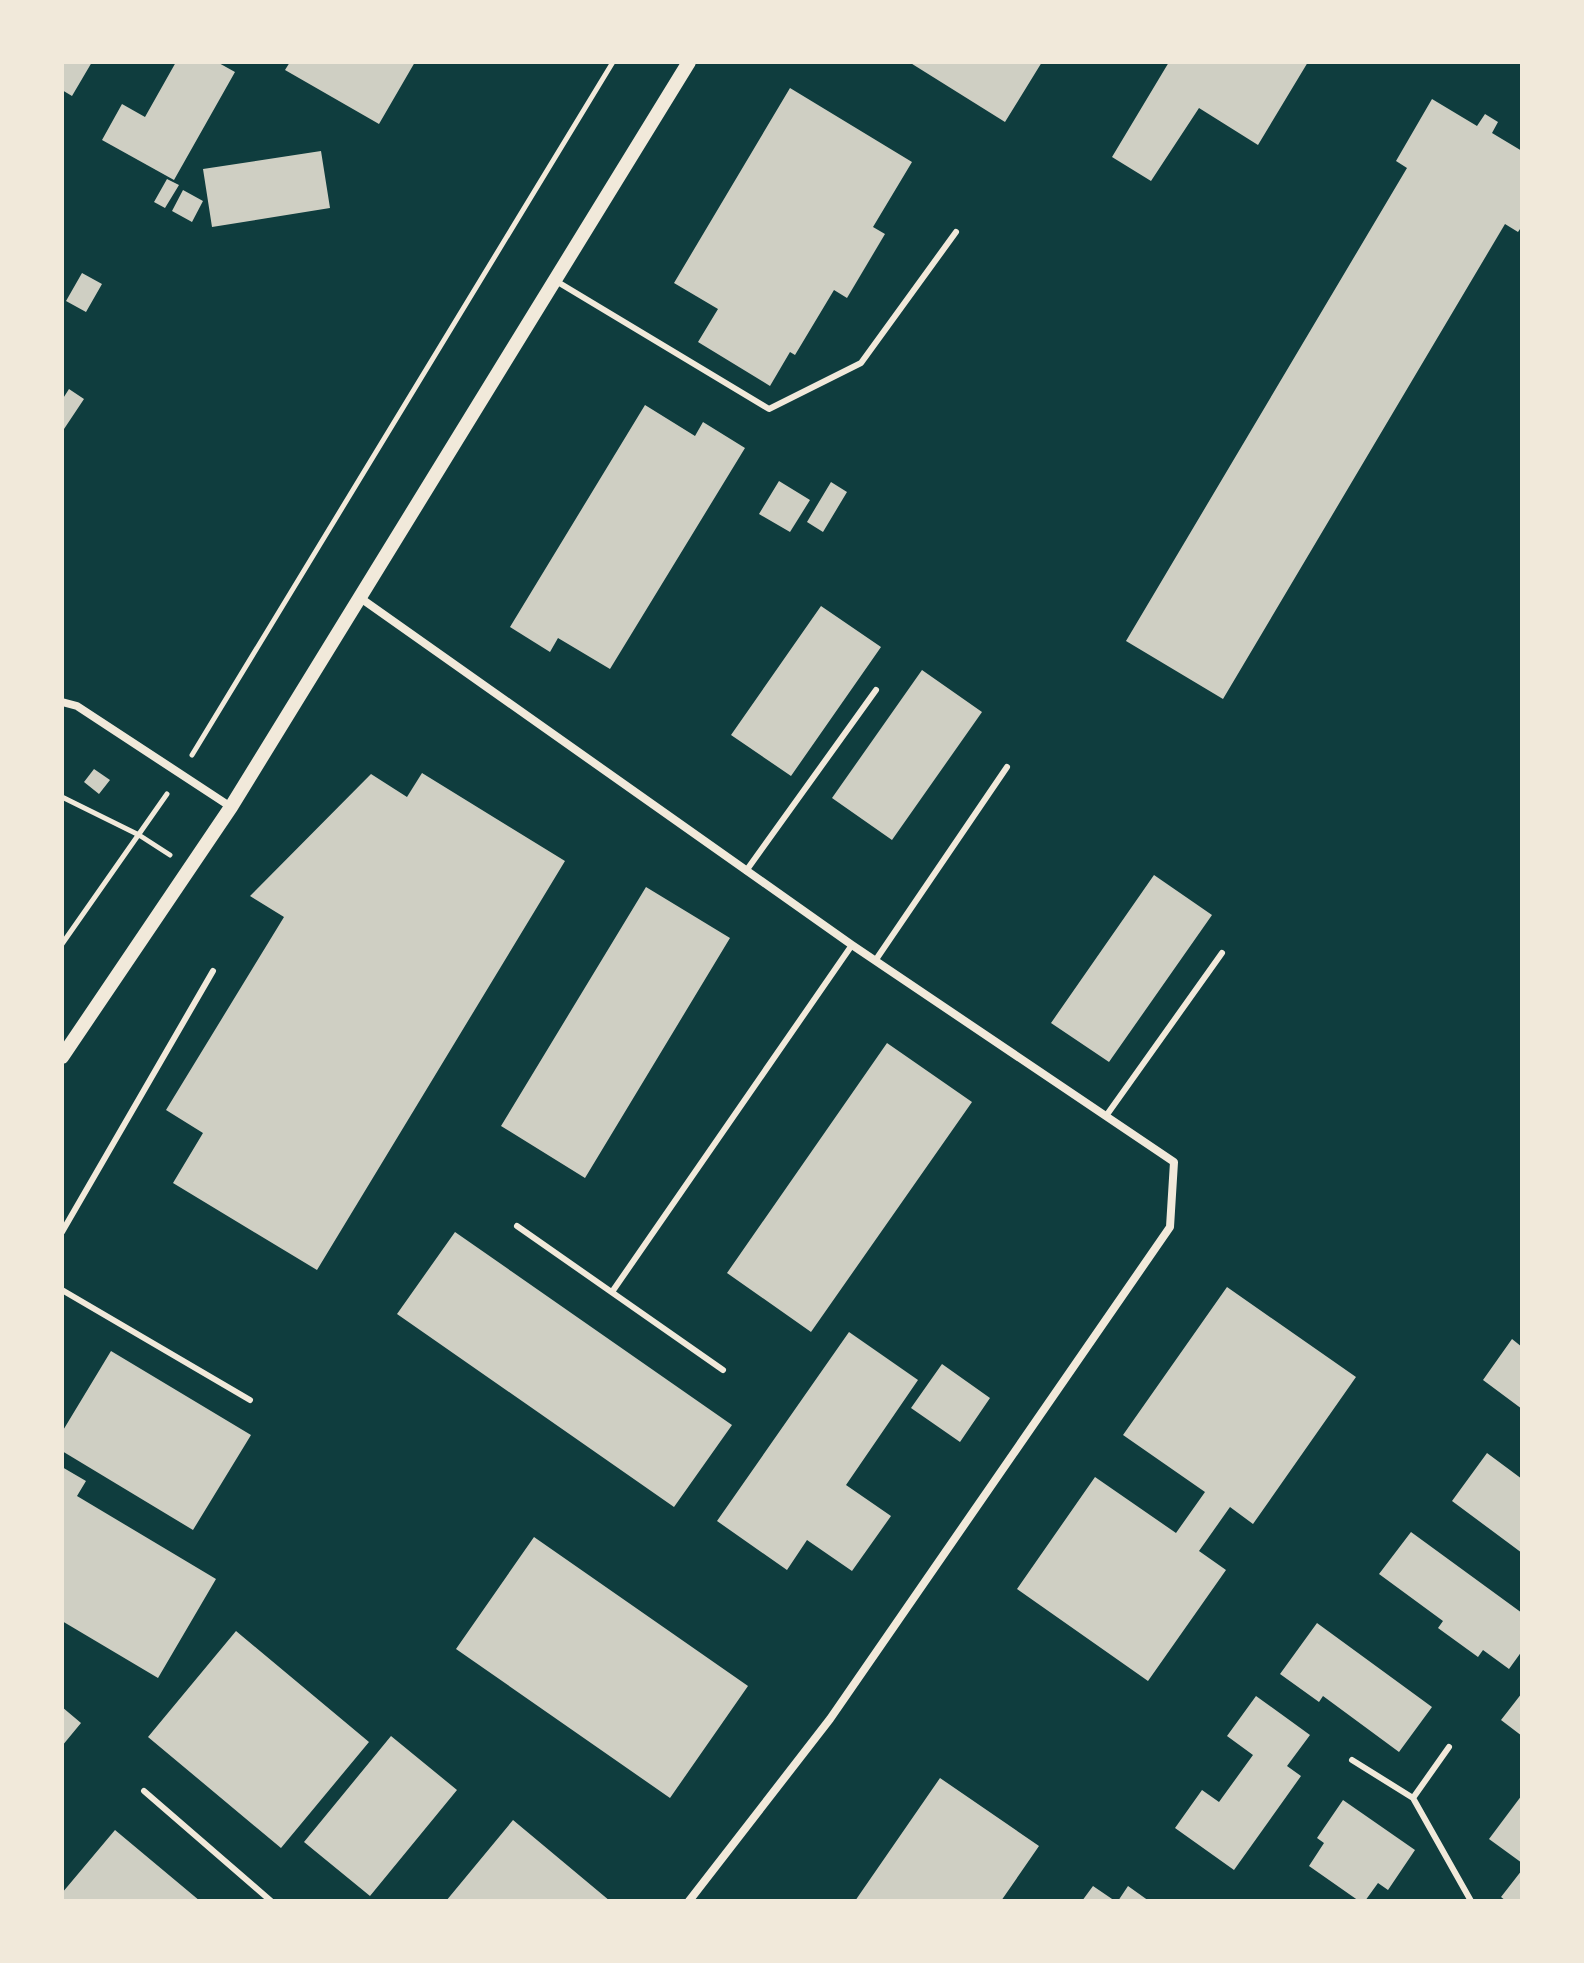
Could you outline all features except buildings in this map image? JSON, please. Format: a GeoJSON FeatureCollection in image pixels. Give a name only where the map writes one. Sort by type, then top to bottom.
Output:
{"type":"FeatureCollection","features":[{"type":"Feature","properties":{"kind":"street"},"geometry":{"type":"LineString","coordinates":[[62,1057],[231,807],[689,62]]}},
{"type":"Feature","properties":{"kind":"street"},"geometry":{"type":"LineString","coordinates":[[359,597],[875,961],[1174,1162],[1170,1227],[830,1719],[689,1901]]}},
{"type":"Feature","properties":{"kind":"street"},"geometry":{"type":"LineString","coordinates":[[62,702],[77,706],[231,807]]}},
{"type":"Feature","properties":{"kind":"lane"},"geometry":{"type":"LineString","coordinates":[[554,280],[769,409],[861,363],[956,232]]}},
{"type":"Feature","properties":{"kind":"lane"},"geometry":{"type":"LineString","coordinates":[[746,871],[876,690]]}},
{"type":"Feature","properties":{"kind":"lane"},"geometry":{"type":"LineString","coordinates":[[875,961],[1007,767]]}},
{"type":"Feature","properties":{"kind":"lane"},"geometry":{"type":"LineString","coordinates":[[612,1292],[852,945]]}},
{"type":"Feature","properties":{"kind":"lane"},"geometry":{"type":"LineString","coordinates":[[1106,1116],[1222,953]]}},
{"type":"Feature","properties":{"kind":"lane"},"geometry":{"type":"LineString","coordinates":[[62,1232],[213,971]]}},
{"type":"Feature","properties":{"kind":"lane"},"geometry":{"type":"LineString","coordinates":[[517,1226],[723,1370]]}},
{"type":"Feature","properties":{"kind":"lane"},"geometry":{"type":"LineString","coordinates":[[62,1290],[250,1400]]}},
{"type":"Feature","properties":{"kind":"lane"},"geometry":{"type":"LineString","coordinates":[[1413,1798],[1449,1747]]}},
{"type":"Feature","properties":{"kind":"lane"},"geometry":{"type":"LineString","coordinates":[[1352,1760],[1413,1798],[1471,1901]]}},
{"type":"Feature","properties":{"kind":"lane"},"geometry":{"type":"LineString","coordinates":[[144,1791],[271,1901]]}},
{"type":"Feature","properties":{"kind":"path"},"geometry":{"type":"LineString","coordinates":[[62,944],[181,773],[613,62]]}},
{"type":"Feature","properties":{"kind":"path"},"geometry":{"type":"LineString","coordinates":[[62,797],[139,835],[190,868]]}}]}
